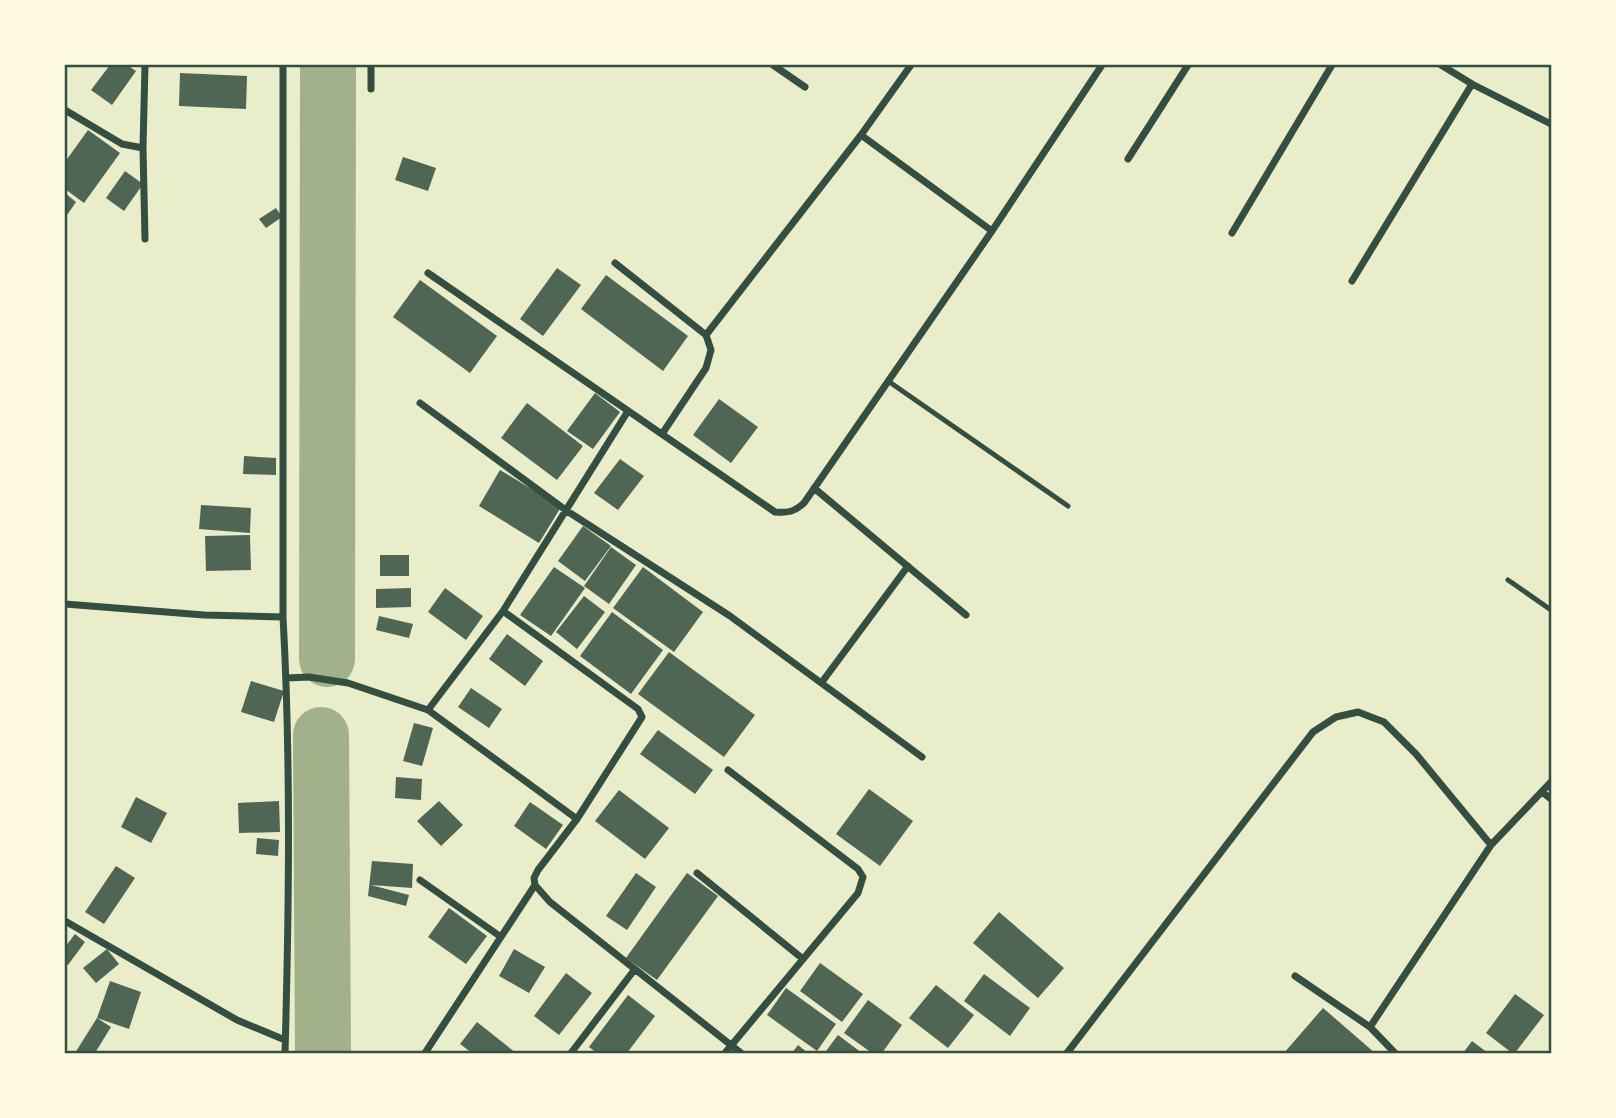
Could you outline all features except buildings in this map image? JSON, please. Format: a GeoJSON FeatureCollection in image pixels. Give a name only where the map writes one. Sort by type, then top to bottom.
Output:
{"type":"FeatureCollection","features":[{"type":"Feature","properties":{"kind":"street"},"geometry":{"type":"LineString","coordinates":[[145,65],[145,239]]}},
{"type":"Feature","properties":{"kind":"street"},"geometry":{"type":"LineString","coordinates":[[283,65],[285,1053]]}},
{"type":"Feature","properties":{"kind":"street"},"geometry":{"type":"LineString","coordinates":[[371,65],[371,89]]}},
{"type":"Feature","properties":{"kind":"street"},"geometry":{"type":"LineString","coordinates":[[773,65],[805,87]]}},
{"type":"Feature","properties":{"kind":"street"},"geometry":{"type":"LineString","coordinates":[[706,335],[861,135],[911,65]]}},
{"type":"Feature","properties":{"kind":"street"},"geometry":{"type":"LineString","coordinates":[[428,274],[775,512],[788,513],[796,510],[814,488],[992,231],[1102,65]]}},
{"type":"Feature","properties":{"kind":"street"},"geometry":{"type":"LineString","coordinates":[[1128,159],[1188,65]]}},
{"type":"Feature","properties":{"kind":"street"},"geometry":{"type":"LineString","coordinates":[[1232,233],[1332,65]]}},
{"type":"Feature","properties":{"kind":"street"},"geometry":{"type":"LineString","coordinates":[[1441,65],[1551,124]]}},
{"type":"Feature","properties":{"kind":"street"},"geometry":{"type":"LineString","coordinates":[[1352,281],[1472,84]]}},
{"type":"Feature","properties":{"kind":"street"},"geometry":{"type":"LineString","coordinates":[[65,110],[121,144],[143,148]]}},
{"type":"Feature","properties":{"kind":"street"},"geometry":{"type":"LineString","coordinates":[[861,135],[992,231]]}},
{"type":"Feature","properties":{"kind":"street"},"geometry":{"type":"LineString","coordinates":[[615,263],[706,335],[710,350],[706,368],[662,434]]}},
{"type":"Feature","properties":{"kind":"street"},"geometry":{"type":"LineString","coordinates":[[420,403],[568,511],[730,616],[922,757]]}},
{"type":"Feature","properties":{"kind":"street"},"geometry":{"type":"LineString","coordinates":[[428,710],[503,611],[568,511],[628,411]]}},
{"type":"Feature","properties":{"kind":"street"},"geometry":{"type":"LineString","coordinates":[[814,488],[967,615]]}},
{"type":"Feature","properties":{"kind":"street"},"geometry":{"type":"LineString","coordinates":[[822,682],[908,566]]}},
{"type":"Feature","properties":{"kind":"street"},"geometry":{"type":"LineString","coordinates":[[65,604],[204,615],[283,617]]}},
{"type":"Feature","properties":{"kind":"street"},"geometry":{"type":"LineString","coordinates":[[503,611],[641,712],[642,717],[578,820],[538,870],[534,878],[535,885],[550,902],[741,1053]]}},
{"type":"Feature","properties":{"kind":"street"},"geometry":{"type":"LineString","coordinates":[[286,678],[309,677],[348,683],[428,710],[578,820]]}},
{"type":"Feature","properties":{"kind":"street"},"geometry":{"type":"LineString","coordinates":[[1067,1053],[1313,732],[1336,718],[1358,712],[1384,722],[1416,754],[1491,845]]}},
{"type":"Feature","properties":{"kind":"street"},"geometry":{"type":"LineString","coordinates":[[725,1053],[858,892],[863,877],[858,869],[728,771]]}},
{"type":"Feature","properties":{"kind":"street"},"geometry":{"type":"LineString","coordinates":[[1370,1027],[1491,845],[1551,782]]}},
{"type":"Feature","properties":{"kind":"street"},"geometry":{"type":"LineString","coordinates":[[1542,792],[1551,799]]}},
{"type":"Feature","properties":{"kind":"street"},"geometry":{"type":"LineString","coordinates":[[697,873],[803,959]]}},
{"type":"Feature","properties":{"kind":"street"},"geometry":{"type":"LineString","coordinates":[[419,880],[501,937]]}},
{"type":"Feature","properties":{"kind":"street"},"geometry":{"type":"LineString","coordinates":[[425,1053],[535,885]]}},
{"type":"Feature","properties":{"kind":"street"},"geometry":{"type":"LineString","coordinates":[[65,921],[237,1020],[285,1041]]}},
{"type":"Feature","properties":{"kind":"street"},"geometry":{"type":"LineString","coordinates":[[571,1053],[635,968]]}},
{"type":"Feature","properties":{"kind":"street"},"geometry":{"type":"LineString","coordinates":[[1295,976],[1370,1027],[1395,1053]]}},
{"type":"Feature","properties":{"kind":"lane"},"geometry":{"type":"LineString","coordinates":[[888,381],[1068,506]]}},
{"type":"Feature","properties":{"kind":"lane"},"geometry":{"type":"LineString","coordinates":[[1508,580],[1551,610]]}},
{"type":"Feature","properties":{"kind":"waterway"},"geometry":{"type":"LineString","coordinates":[[327,659],[328,65]]}},
{"type":"Feature","properties":{"kind":"waterway"},"geometry":{"type":"LineString","coordinates":[[321,735],[323,1053]]}}]}
